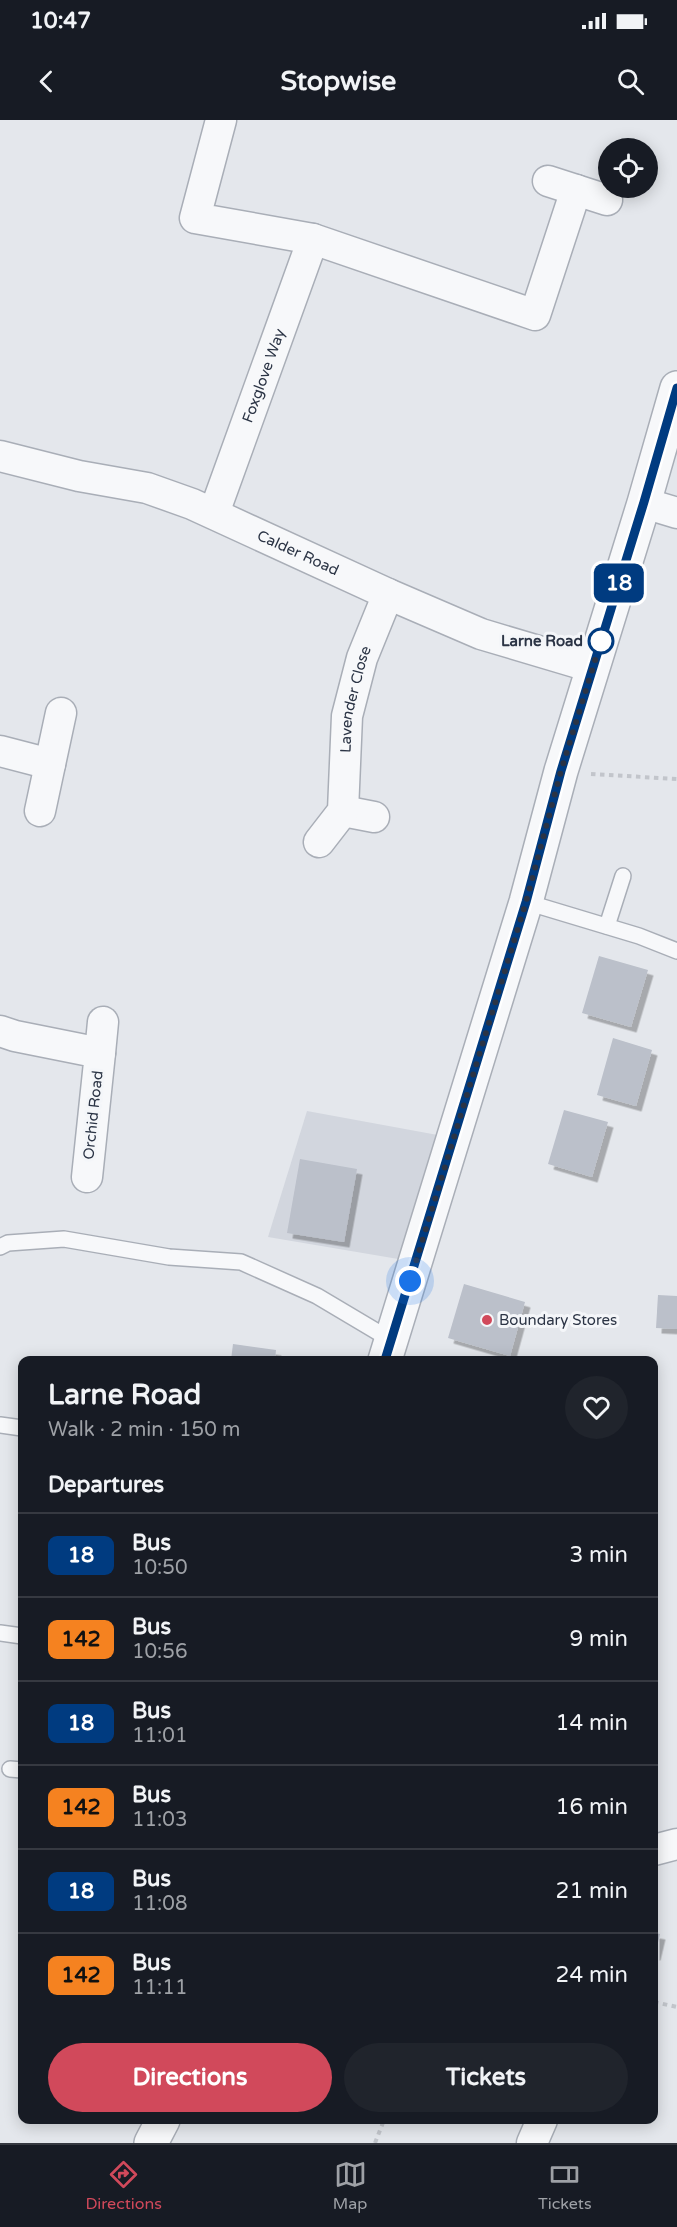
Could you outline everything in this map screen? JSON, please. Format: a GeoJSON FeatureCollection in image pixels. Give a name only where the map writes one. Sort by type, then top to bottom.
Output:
{"type":"FeatureCollection","features":[{"type":"Feature","properties":{"kind":"street"},"geometry":{"type":"LineString","coordinates":[[221,120],[195,218],[313,239],[535,315],[576,190]]}},
{"type":"Feature","properties":{"kind":"street"},"geometry":{"type":"LineString","coordinates":[[548,181],[607,200]]}},
{"type":"Feature","properties":{"kind":"street","name":"Foxglove Way"},"geometry":{"type":"LineString","coordinates":[[214,513],[313,239]]}},
{"type":"Feature","properties":{"kind":"street"},"geometry":{"type":"LineString","coordinates":[[388,1350],[526,902],[561,771],[677,388]]}},
{"type":"Feature","properties":{"kind":"street","name":"Calder Road"},"geometry":{"type":"LineString","coordinates":[[0,456],[79,476],[147,488],[214,513],[388,594],[481,634],[592,667]]}},
{"type":"Feature","properties":{"kind":"street"},"geometry":{"type":"LineString","coordinates":[[644,502],[677,513]]}},
{"type":"Feature","properties":{"kind":"street","name":"Lavender Close"},"geometry":{"type":"LineString","coordinates":[[343,811],[347,716],[362,658],[388,594]]}},
{"type":"Feature","properties":{"kind":"street"},"geometry":{"type":"LineString","coordinates":[[40,811],[61,713]]}},
{"type":"Feature","properties":{"kind":"street"},"geometry":{"type":"LineString","coordinates":[[0,751],[50,764]]}},
{"type":"Feature","properties":{"kind":"street"},"geometry":{"type":"LineString","coordinates":[[319,842],[343,811],[374,817]]}},
{"type":"Feature","properties":{"kind":"street","name":"Orchid Road"},"geometry":{"type":"LineString","coordinates":[[87,1178],[103,1022]]}},
{"type":"Feature","properties":{"kind":"street","name":"Orchid Road"},"geometry":{"type":"LineString","coordinates":[[0,1030],[15,1036],[100,1053]]}},
{"type":"Feature","properties":{"kind":"street"},"geometry":{"type":"LineString","coordinates":[[658,1849],[677,1844]]}},
{"type":"Feature","properties":{"kind":"street"},"geometry":{"type":"LineString","coordinates":[[151,2143],[160,2124]]}},
{"type":"Feature","properties":{"kind":"street"},"geometry":{"type":"LineString","coordinates":[[532,2143],[540,2124]]}},
{"type":"Feature","properties":{"kind":"lane"},"geometry":{"type":"LineString","coordinates":[[607,926],[623,876]]}},
{"type":"Feature","properties":{"kind":"lane"},"geometry":{"type":"LineString","coordinates":[[526,902],[639,936],[677,951]]}},
{"type":"Feature","properties":{"kind":"lane"},"geometry":{"type":"LineString","coordinates":[[0,1247],[8,1243],[64,1239],[169,1257],[241,1262],[316,1296],[388,1350]]}},
{"type":"Feature","properties":{"kind":"lane"},"geometry":{"type":"LineString","coordinates":[[0,1425],[18,1427]]}},
{"type":"Feature","properties":{"kind":"lane"},"geometry":{"type":"LineString","coordinates":[[0,1633],[18,1635]]}},
{"type":"Feature","properties":{"kind":"path"},"geometry":{"type":"LineString","coordinates":[[561,771],[677,779]]}},
{"type":"Feature","properties":{"kind":"path"},"geometry":{"type":"LineString","coordinates":[[658,2003],[677,2007]]}},
{"type":"Feature","properties":{"kind":"path"},"geometry":{"type":"LineString","coordinates":[[375,2143],[382,2124]]}},
{"type":"Feature","properties":{"kind":"shaded area"},"geometry":{"type":"Polygon","coordinates":[[[307,1111],[454,1138],[416,1262],[268,1237],[307,1111]]]}},
{"type":"Feature","properties":{"kind":"building"},"geometry":{"type":"Polygon","coordinates":[[[599,956],[648,970],[631,1027],[582,1013],[599,956]]]}},
{"type":"Feature","properties":{"kind":"building"},"geometry":{"type":"Polygon","coordinates":[[[613,1038],[652,1050],[636,1106],[597,1095],[613,1038]]]}},
{"type":"Feature","properties":{"kind":"building"},"geometry":{"type":"Polygon","coordinates":[[[564,1110],[608,1122],[592,1177],[548,1164],[564,1110]]]}},
{"type":"Feature","properties":{"kind":"building"},"geometry":{"type":"Polygon","coordinates":[[[300,1159],[357,1169],[344,1242],[287,1233],[300,1159]]]}},
{"type":"Feature","properties":{"kind":"building","name":"Boundary Stores"},"geometry":{"type":"Polygon","coordinates":[[[464,1284],[525,1302],[510,1356],[448,1338],[464,1284]]]}},
{"type":"Feature","properties":{"kind":"building"},"geometry":{"type":"Polygon","coordinates":[[[658,1295],[677,1296],[677,1329],[656,1328],[658,1295]]]}},
{"type":"Feature","properties":{"kind":"building"},"geometry":{"type":"Polygon","coordinates":[[[233,1344],[276,1350],[275,1356],[232,1356],[233,1344]]]}},
{"type":"Feature","properties":{"kind":"bus line","name":"18"},"geometry":{"type":"LineString","coordinates":[[386,1356],[537,866],[561,771],[677,388]]}},
{"type":"Feature","properties":{"kind":"place","name":"Larne Road"},"geometry":{"type":"Point","coordinates":[601,641]}},
{"type":"Feature","properties":{"kind":"place","name":"Boundary Stores"},"geometry":{"type":"Point","coordinates":[487,1320]}},
{"type":"Feature","properties":{"kind":"route"},"geometry":{"type":"LineString","coordinates":[[410,1281],[537,866],[561,771],[601,641]]}}]}
